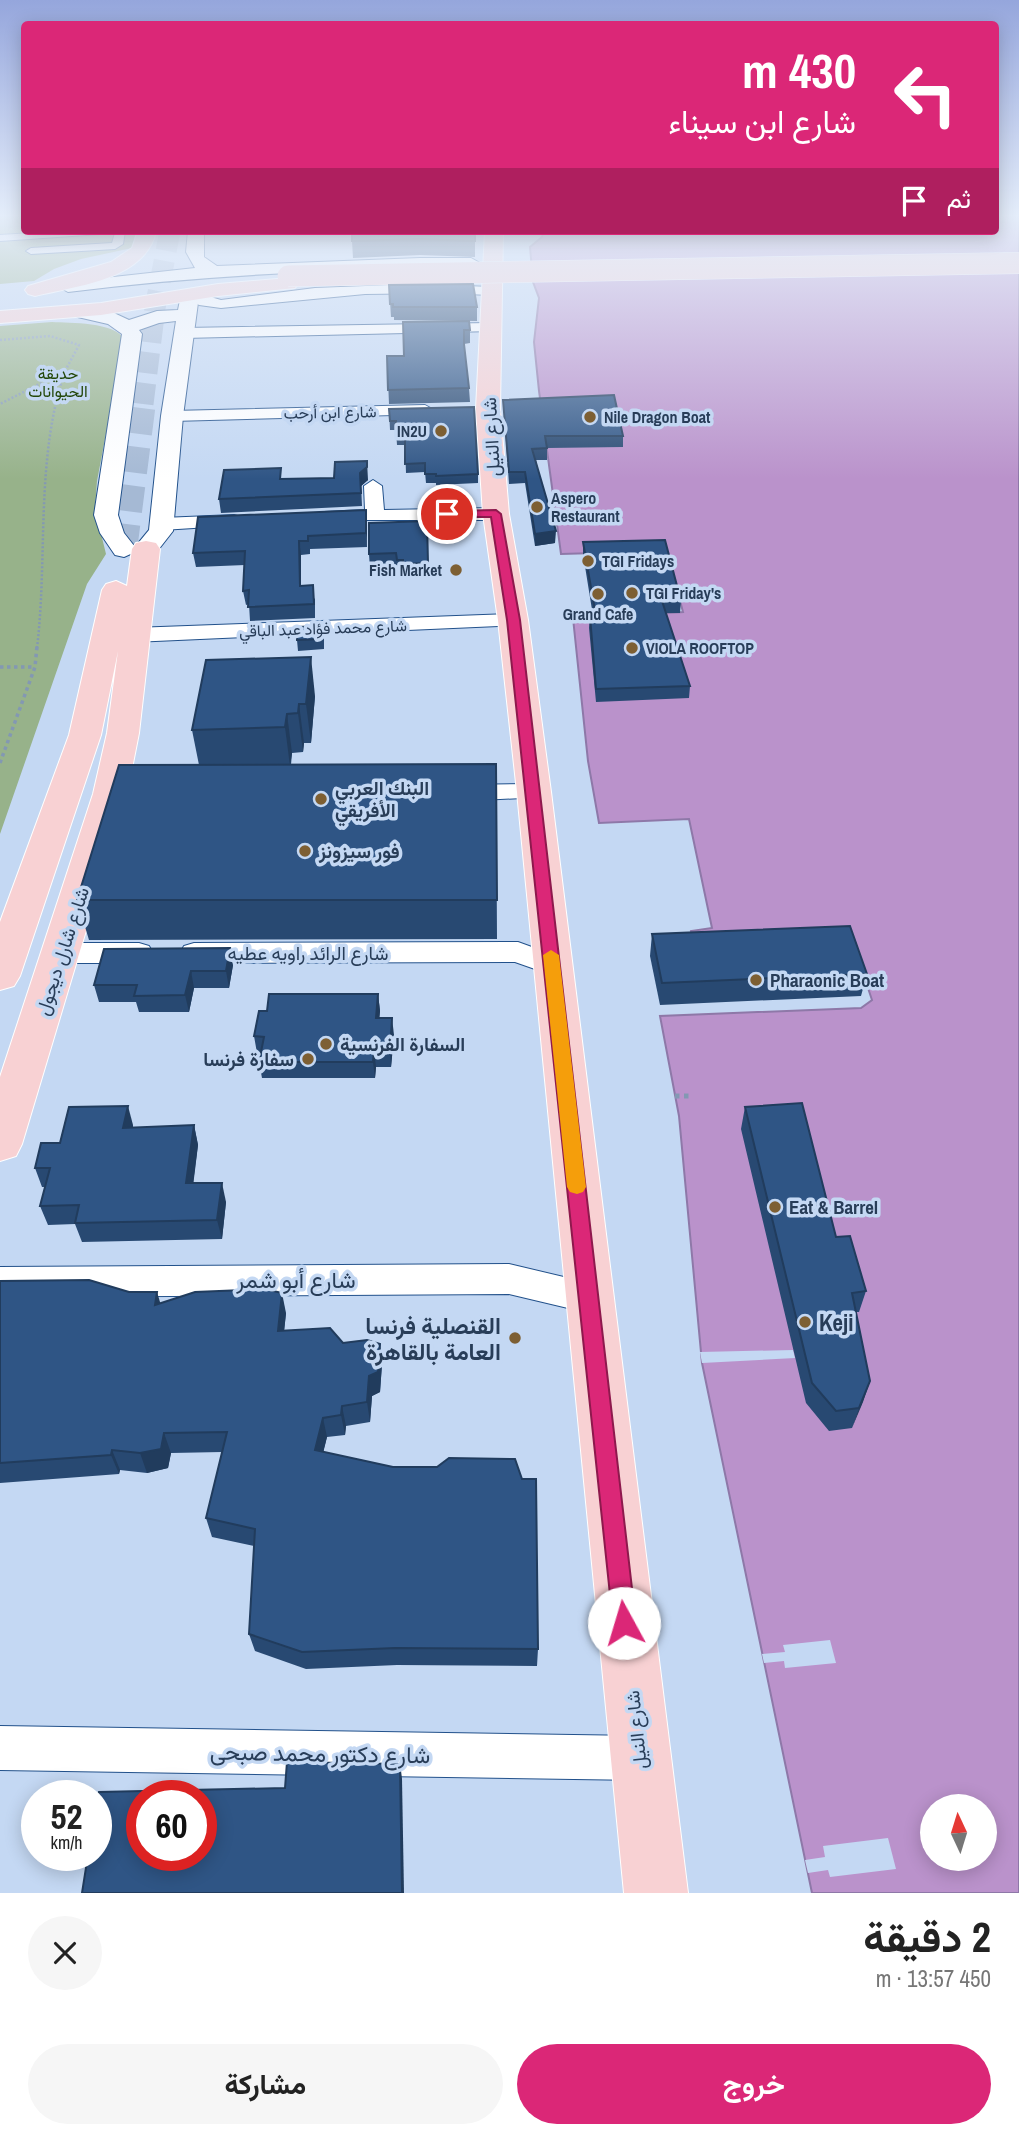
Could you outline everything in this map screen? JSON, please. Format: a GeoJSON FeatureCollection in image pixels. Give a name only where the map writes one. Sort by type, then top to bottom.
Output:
{"type":"FeatureCollection","features":[{"type":"Feature","properties":{"kind":"main road"},"geometry":{"type":"LineString","coordinates":[[0,317],[76,312],[139,303],[187,314],[222,302]]}},
{"type":"Feature","properties":{"kind":"main road","name":"شارع النيل"},"geometry":{"type":"LineString","coordinates":[[490,302],[481,409],[513,620],[534,792],[656,1893]]}},
{"type":"Feature","properties":{"kind":"main road"},"geometry":{"type":"LineString","coordinates":[[0,976],[85,735],[144,541]]}},
{"type":"Feature","properties":{"kind":"main road","name":"شارع شارل ديجول"},"geometry":{"type":"LineString","coordinates":[[0,1144],[62,953],[124,794],[123,733],[144,541]]}},
{"type":"Feature","properties":{"kind":"street"},"geometry":{"type":"LineString","coordinates":[[187,314],[209,304],[232,302]]}},
{"type":"Feature","properties":{"kind":"street"},"geometry":{"type":"LineString","coordinates":[[128,327],[157,317],[286,302]]}},
{"type":"Feature","properties":{"kind":"street"},"geometry":{"type":"LineString","coordinates":[[76,312],[112,319],[128,327],[132,334],[106,515],[112,533],[144,541],[253,520]]}},
{"type":"Feature","properties":{"kind":"street"},"geometry":{"type":"LineString","coordinates":[[144,541],[172,416],[187,314]]}},
{"type":"Feature","properties":{"kind":"street","name":"شارع ابن أرحب"},"geometry":{"type":"LineString","coordinates":[[172,416],[446,410]]}},
{"type":"Feature","properties":{"kind":"street"},"geometry":{"type":"LineString","coordinates":[[373,486],[375,514]]}},
{"type":"Feature","properties":{"kind":"street"},"geometry":{"type":"LineString","coordinates":[[307,517],[496,514]]}},
{"type":"Feature","properties":{"kind":"street","name":"شارع محمد فؤاد عبد الباقي"},"geometry":{"type":"LineString","coordinates":[[133,635],[513,620]]}},
{"type":"Feature","properties":{"kind":"street"},"geometry":{"type":"LineString","coordinates":[[438,793],[534,792]]}},
{"type":"Feature","properties":{"kind":"street","name":"شارع الرائد راويه عطيه"},"geometry":{"type":"LineString","coordinates":[[62,953],[517,952],[552,965]]}},
{"type":"Feature","properties":{"kind":"street","name":"شارع أبو شمر"},"geometry":{"type":"LineString","coordinates":[[0,1282],[509,1279],[589,1298]]}},
{"type":"Feature","properties":{"kind":"street","name":"شارع دكتور محمد صبحى"},"geometry":{"type":"LineString","coordinates":[[0,1748],[639,1758]]}},
{"type":"Feature","properties":{"kind":"path"},"geometry":{"type":"LineString","coordinates":[[0,340],[34,335],[63,337],[79,345],[65,371],[53,406],[46,484],[43,600],[34,667],[0,763]]}},
{"type":"Feature","properties":{"kind":"path"},"geometry":{"type":"LineString","coordinates":[[0,404],[65,371]]}},
{"type":"Feature","properties":{"kind":"path"},"geometry":{"type":"LineString","coordinates":[[0,667],[34,667]]}},
{"type":"Feature","properties":{"kind":"path"},"geometry":{"type":"LineString","coordinates":[[674,1096],[690,1096]]}},
{"type":"Feature","properties":{"kind":"green space","name":"حديقة الحيوانات"},"geometry":{"type":"Polygon","coordinates":[[[52,322],[102,326],[119,333],[124,339],[97,481],[95,509],[106,554],[87,584],[0,834],[0,326],[52,322]]]}},
{"type":"Feature","properties":{"kind":"shaded area"},"geometry":{"type":"Polygon","coordinates":[[[539,302],[1019,302],[1019,1893],[812,1893],[702,1363],[679,1116],[660,1016],[861,1008],[872,1000],[854,946],[693,945],[691,931],[712,928],[689,819],[599,823],[588,761],[573,618],[683,612],[667,551],[561,554],[534,342],[539,302]]]}},
{"type":"Feature","properties":{"kind":"pier"},"geometry":{"type":"Polygon","coordinates":[[[793,1350],[795,1358],[702,1363],[700,1352],[793,1350]]]}},
{"type":"Feature","properties":{"kind":"pier"},"geometry":{"type":"Polygon","coordinates":[[[830,1640],[836,1663],[785,1668],[784,1661],[764,1663],[762,1654],[785,1652],[783,1645],[830,1640]]]}},
{"type":"Feature","properties":{"kind":"pier"},"geometry":{"type":"Polygon","coordinates":[[[888,1838],[896,1869],[830,1877],[828,1870],[808,1873],[805,1860],[825,1857],[823,1846],[888,1838]]]}},
{"type":"Feature","properties":{"kind":"building"},"geometry":{"type":"Polygon","coordinates":[[[476,302],[477,307],[393,307],[393,304],[390,304],[476,302]]]}},
{"type":"Feature","properties":{"kind":"building"},"geometry":{"type":"Polygon","coordinates":[[[469,321],[470,330],[464,330],[464,344],[469,388],[388,390],[387,356],[404,356],[403,322],[469,321]]]}},
{"type":"Feature","properties":{"kind":"building"},"geometry":{"type":"Polygon","coordinates":[[[614,395],[623,436],[545,436],[547,448],[532,449],[556,531],[535,534],[525,472],[509,472],[503,400],[614,395]]]}},
{"type":"Feature","properties":{"kind":"building"},"geometry":{"type":"Polygon","coordinates":[[[474,407],[478,474],[436,476],[425,474],[425,463],[405,464],[405,436],[396,436],[396,421],[390,421],[389,409],[474,407]]]}},
{"type":"Feature","properties":{"kind":"building"},"geometry":{"type":"Polygon","coordinates":[[[367,461],[367,467],[360,473],[361,493],[219,499],[224,470],[281,468],[280,479],[334,478],[335,462],[367,461]]]}},
{"type":"Feature","properties":{"kind":"building"},"geometry":{"type":"Polygon","coordinates":[[[366,510],[366,533],[308,536],[308,541],[299,541],[300,586],[313,585],[314,604],[248,607],[249,590],[243,591],[245,551],[193,553],[198,517],[366,510]]]}},
{"type":"Feature","properties":{"kind":"building"},"geometry":{"type":"Polygon","coordinates":[[[427,521],[428,563],[403,564],[403,560],[397,560],[396,553],[369,554],[369,523],[427,521]]]}},
{"type":"Feature","properties":{"kind":"building"},"geometry":{"type":"Polygon","coordinates":[[[665,540],[681,601],[662,601],[690,686],[596,689],[590,616],[596,616],[583,542],[665,540]]]}},
{"type":"Feature","properties":{"kind":"building"},"geometry":{"type":"Polygon","coordinates":[[[323,626],[323,639],[297,640],[297,627],[323,626]]]}},
{"type":"Feature","properties":{"kind":"building"},"geometry":{"type":"Polygon","coordinates":[[[311,657],[306,704],[299,704],[298,713],[287,714],[285,727],[192,730],[206,660],[311,657]]]}},
{"type":"Feature","properties":{"kind":"building"},"geometry":{"type":"Polygon","coordinates":[[[496,764],[497,900],[77,900],[119,765],[496,764]]]}},
{"type":"Feature","properties":{"kind":"building"},"geometry":{"type":"Polygon","coordinates":[[[850,926],[867,974],[662,983],[652,934],[850,926]]]}},
{"type":"Feature","properties":{"kind":"building"},"geometry":{"type":"Polygon","coordinates":[[[230,948],[226,971],[191,971],[185,995],[134,996],[137,985],[94,985],[104,949],[230,948]]]}},
{"type":"Feature","properties":{"kind":"building","name":"السفارة الفرنسية"},"geometry":{"type":"Polygon","coordinates":[[[269,994],[378,994],[376,1018],[392,1018],[390,1050],[374,1050],[373,1062],[259,1062],[264,1037],[254,1036],[259,1011],[267,1011],[269,994]]]}},
{"type":"Feature","properties":{"kind":"building"},"geometry":{"type":"Polygon","coordinates":[[[802,1103],[836,1237],[850,1236],[866,1291],[852,1293],[870,1381],[859,1408],[836,1411],[812,1383],[745,1107],[802,1103]]]}},
{"type":"Feature","properties":{"kind":"building"},"geometry":{"type":"Polygon","coordinates":[[[128,1106],[123,1128],[194,1125],[186,1183],[222,1183],[217,1220],[75,1223],[79,1205],[40,1206],[50,1168],[35,1168],[41,1143],[60,1143],[69,1107],[128,1106]]]}},
{"type":"Feature","properties":{"kind":"building"},"geometry":{"type":"Polygon","coordinates":[[[89,1280],[129,1292],[157,1292],[155,1305],[195,1292],[265,1289],[282,1293],[278,1331],[330,1328],[343,1343],[367,1340],[380,1344],[378,1372],[369,1376],[367,1402],[342,1406],[341,1415],[323,1418],[315,1450],[393,1467],[437,1467],[449,1458],[515,1459],[522,1479],[536,1479],[538,1649],[395,1648],[302,1652],[249,1634],[255,1529],[206,1518],[227,1432],[164,1433],[161,1449],[140,1453],[112,1450],[111,1455],[0,1463],[0,1281],[89,1280]]]}},
{"type":"Feature","properties":{"kind":"building"},"geometry":{"type":"Polygon","coordinates":[[[287,1762],[400,1764],[402,1893],[82,1893],[85,1871],[112,1871],[112,1792],[126,1791],[126,1871],[217,1871],[217,1789],[285,1788],[287,1762]]]}},
{"type":"Feature","properties":{"kind":"tunnel"},"geometry":{"type":"LineString","coordinates":[[143,404],[156,302]]}},
{"type":"Feature","properties":{"kind":"tunnel"},"geometry":{"type":"LineString","coordinates":[[124,550],[143,402]]}},
{"type":"Feature","properties":{"kind":"slow traffic"},"geometry":{"type":"LineString","coordinates":[[551,955],[577,1187]]}},
{"type":"Feature","properties":{"kind":"place","name":"Nile Dragon Boat"},"geometry":{"type":"Point","coordinates":[590,417]}},
{"type":"Feature","properties":{"kind":"place","name":"IN2U"},"geometry":{"type":"Point","coordinates":[441,431]}},
{"type":"Feature","properties":{"kind":"place","name":"Aspero Restaurant"},"geometry":{"type":"Point","coordinates":[537,507]}},
{"type":"Feature","properties":{"kind":"place","name":"TGI Fridays"},"geometry":{"type":"Point","coordinates":[588,561]}},
{"type":"Feature","properties":{"kind":"place","name":"Fish Market"},"geometry":{"type":"Point","coordinates":[456,570]}},
{"type":"Feature","properties":{"kind":"place","name":"TGI Friday's"},"geometry":{"type":"Point","coordinates":[632,593]}},
{"type":"Feature","properties":{"kind":"place","name":"Grand Cafe"},"geometry":{"type":"Point","coordinates":[598,594]}},
{"type":"Feature","properties":{"kind":"place","name":"VIOLA ROOFTOP"},"geometry":{"type":"Point","coordinates":[632,648]}},
{"type":"Feature","properties":{"kind":"place","name":"البنك العربي الأفريقي"},"geometry":{"type":"Point","coordinates":[321,799]}},
{"type":"Feature","properties":{"kind":"place","name":"فور سيزونز"},"geometry":{"type":"Point","coordinates":[305,851]}},
{"type":"Feature","properties":{"kind":"place","name":"Pharaonic Boat"},"geometry":{"type":"Point","coordinates":[756,980]}},
{"type":"Feature","properties":{"kind":"place","name":"السفارة الفرنسية"},"geometry":{"type":"Point","coordinates":[326,1044]}},
{"type":"Feature","properties":{"kind":"place","name":"سفارة فرنسا"},"geometry":{"type":"Point","coordinates":[308,1059]}},
{"type":"Feature","properties":{"kind":"place","name":"Eat & Barrel"},"geometry":{"type":"Point","coordinates":[775,1207]}},
{"type":"Feature","properties":{"kind":"place","name":"Keji"},"geometry":{"type":"Point","coordinates":[805,1322]}},
{"type":"Feature","properties":{"kind":"place","name":"القنصلية فرنسا العامة بالقاهرة"},"geometry":{"type":"Point","coordinates":[515,1338]}},
{"type":"Feature","properties":{"kind":"route"},"geometry":{"type":"LineString","coordinates":[[447,514],[496,514],[513,620],[624,1623]]}}]}
